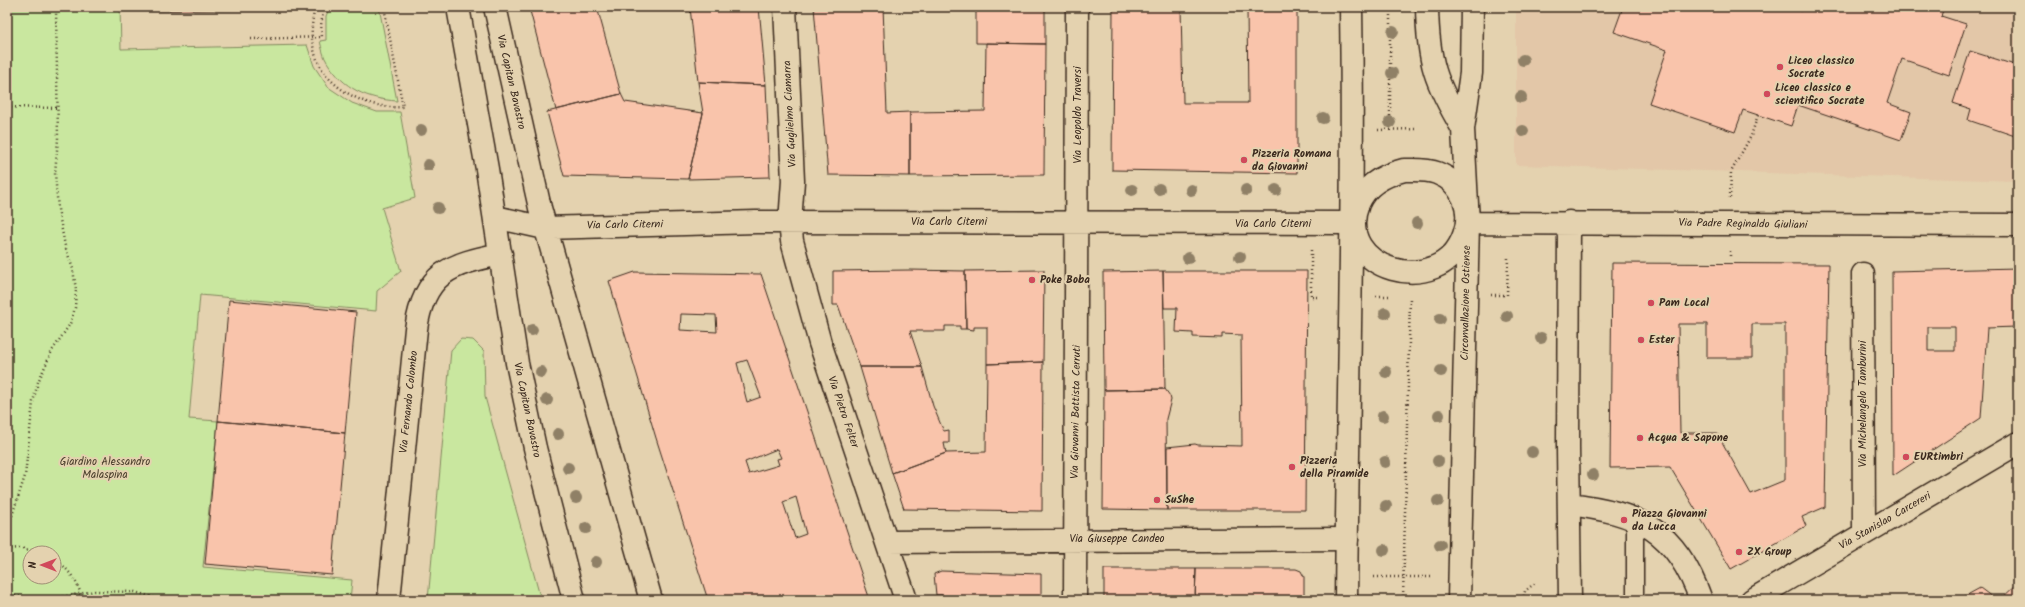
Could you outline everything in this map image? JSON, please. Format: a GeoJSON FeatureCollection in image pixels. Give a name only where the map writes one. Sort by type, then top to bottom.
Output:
{"type":"FeatureCollection","features":[{"type":"Feature","properties":{"kind":"street","name":"Via Capitan Bavastro"},"geometry":{"type":"LineString","coordinates":[[458,7],[501,254],[517,364],[529,422],[574,600]]}},
{"type":"Feature","properties":{"kind":"street","name":"Via Capitan Bavastro"},"geometry":{"type":"LineString","coordinates":[[494,7],[545,228],[562,283],[651,600]]}},
{"type":"Feature","properties":{"kind":"street","name":"Via Guglielmo Ciamarra"},"geometry":{"type":"LineString","coordinates":[[784,7],[793,182],[790,222]]}},
{"type":"Feature","properties":{"kind":"street","name":"Via Leopoldo Traversi"},"geometry":{"type":"LineString","coordinates":[[1078,7],[1078,223]]}},
{"type":"Feature","properties":{"kind":"street"},"geometry":{"type":"LineString","coordinates":[[1346,600],[1349,297],[1352,223],[1351,7]]}},
{"type":"Feature","properties":{"kind":"street"},"geometry":{"type":"LineString","coordinates":[[1427,7],[1431,60],[1439,86],[1463,129]]}},
{"type":"Feature","properties":{"kind":"street","name":"Circonvallazione Ostiense"},"geometry":{"type":"LineString","coordinates":[[1459,600],[1468,223],[1463,129],[1471,73],[1472,7]]}},
{"type":"Feature","properties":{"kind":"street"},"geometry":{"type":"LineString","coordinates":[[1416,170],[1437,173],[1454,184],[1464,197],[1468,223],[1460,247],[1449,260],[1440,266],[1430,269],[1418,272],[1407,272],[1386,267],[1369,257],[1356,237],[1352,223],[1360,199],[1370,185],[1394,172],[1416,170]]}},
{"type":"Feature","properties":{"kind":"street"},"geometry":{"type":"LineString","coordinates":[[494,217],[545,228]]}},
{"type":"Feature","properties":{"kind":"street","name":"Via Carlo Citerni"},"geometry":{"type":"LineString","coordinates":[[545,228],[790,222],[1352,223]]}},
{"type":"Feature","properties":{"kind":"street","name":"Via Pietro Felter"},"geometry":{"type":"LineString","coordinates":[[790,222],[797,264],[820,343],[888,542],[906,600]]}},
{"type":"Feature","properties":{"kind":"street"},"geometry":{"type":"LineString","coordinates":[[1569,222],[1570,600]]}},
{"type":"Feature","properties":{"kind":"street","name":"Via Padre Reginaldo Giuliani"},"geometry":{"type":"LineString","coordinates":[[1468,223],[1569,222],[1862,226],[2018,225]]}},
{"type":"Feature","properties":{"kind":"street","name":"Via Giovanni Battista Cerruti"},"geometry":{"type":"LineString","coordinates":[[1075,600],[1074,539],[1078,223]]}},
{"type":"Feature","properties":{"kind":"street","name":"Via Fernando Colombo"},"geometry":{"type":"LineString","coordinates":[[389,600],[416,329],[421,306],[429,289],[444,271],[470,260],[501,254]]}},
{"type":"Feature","properties":{"kind":"street","name":"Via Michelangelo Tamburini"},"geometry":{"type":"LineString","coordinates":[[1863,274],[1864,533]]}},
{"type":"Feature","properties":{"kind":"street","name":"Via Stanislao Carcereri"},"geometry":{"type":"LineString","coordinates":[[1752,600],[2018,443]]}},
{"type":"Feature","properties":{"kind":"street"},"geometry":{"type":"LineString","coordinates":[[1569,504],[1610,510],[1634,518],[1656,531],[1670,545],[1692,578],[1701,600]]}},
{"type":"Feature","properties":{"kind":"street","name":"Via Giuseppe Candeo"},"geometry":{"type":"LineString","coordinates":[[888,542],[1074,539],[1346,539]]}},
{"type":"Feature","properties":{"kind":"lane"},"geometry":{"type":"LineString","coordinates":[[1634,518],[1635,600]]}},
{"type":"Feature","properties":{"kind":"path"},"geometry":{"type":"LineString","coordinates":[[7,530],[25,476],[33,402],[38,382],[52,351],[70,324],[75,308],[76,290],[73,268],[65,246],[58,209],[55,173],[58,138],[56,7]]}},
{"type":"Feature","properties":{"kind":"path"},"geometry":{"type":"LineString","coordinates":[[315,7],[312,37],[314,52],[321,67],[332,81],[347,93],[381,107],[402,107],[384,7]]}},
{"type":"Feature","properties":{"kind":"path"},"geometry":{"type":"LineString","coordinates":[[251,39],[322,37],[321,25],[324,7]]}},
{"type":"Feature","properties":{"kind":"path"},"geometry":{"type":"LineString","coordinates":[[1390,7],[1390,130]]}},
{"type":"Feature","properties":{"kind":"path"},"geometry":{"type":"LineString","coordinates":[[7,107],[58,108]]}},
{"type":"Feature","properties":{"kind":"path"},"geometry":{"type":"LineString","coordinates":[[1731,172],[1752,136],[1758,115]]}},
{"type":"Feature","properties":{"kind":"path"},"geometry":{"type":"LineString","coordinates":[[1375,130],[1416,129]]}},
{"type":"Feature","properties":{"kind":"path"},"geometry":{"type":"LineString","coordinates":[[1311,243],[1311,297],[1320,297]]}},
{"type":"Feature","properties":{"kind":"path"},"geometry":{"type":"LineString","coordinates":[[1487,295],[1507,295],[1508,257]]}},
{"type":"Feature","properties":{"kind":"path"},"geometry":{"type":"LineString","coordinates":[[1403,600],[1410,296]]}},
{"type":"Feature","properties":{"kind":"path"},"geometry":{"type":"LineString","coordinates":[[7,549],[22,548]]}},
{"type":"Feature","properties":{"kind":"path"},"geometry":{"type":"LineString","coordinates":[[62,567],[72,576],[81,594],[82,600]]}},
{"type":"Feature","properties":{"kind":"path"},"geometry":{"type":"LineString","coordinates":[[1374,577],[1433,577]]}},
{"type":"Feature","properties":{"kind":"path"},"geometry":{"type":"LineString","coordinates":[[1523,600],[1525,591],[1535,583]]}},
{"type":"Feature","properties":{"kind":"path"},"geometry":{"type":"LineString","coordinates":[[7,595],[30,598],[56,598],[95,590],[135,592],[162,600]]}},
{"type":"Feature","properties":{"kind":"shaded area","name":"Liceo classico e scientifico Socrate"},"geometry":{"type":"Polygon","coordinates":[[[1516,7],[2018,7],[2018,181],[1516,165],[1516,7]]]}},
{"type":"Feature","properties":{"kind":"green space","name":"Giardino Alessandro Malaspina"},"geometry":{"type":"Polygon","coordinates":[[[7,7],[120,7],[121,49],[307,45],[314,66],[328,87],[352,103],[377,112],[400,112],[415,198],[382,208],[401,271],[377,291],[376,311],[200,295],[189,419],[218,421],[203,567],[352,580],[350,600],[7,600],[7,7]]]}},
{"type":"Feature","properties":{"kind":"green space"},"geometry":{"type":"Polygon","coordinates":[[[330,7],[379,7],[397,101],[376,98],[357,91],[341,79],[327,62],[324,57],[320,41],[326,40],[326,16],[330,7]]]}},
{"type":"Feature","properties":{"kind":"green space"},"geometry":{"type":"Polygon","coordinates":[[[461,339],[473,340],[484,351],[485,397],[541,600],[428,600],[451,350],[461,339]]]}},
{"type":"Feature","properties":{"kind":"building"},"geometry":{"type":"Polygon","coordinates":[[[120,7],[302,7],[302,9],[120,11],[120,7]]]}},
{"type":"Feature","properties":{"kind":"building"},"geometry":{"type":"Polygon","coordinates":[[[529,7],[597,7],[621,94],[556,110],[529,7]]]}},
{"type":"Feature","properties":{"kind":"building"},"geometry":{"type":"Polygon","coordinates":[[[690,7],[759,7],[766,85],[698,82],[690,7]]]}},
{"type":"Feature","properties":{"kind":"building"},"geometry":{"type":"Polygon","coordinates":[[[814,7],[883,7],[887,113],[910,112],[910,176],[828,175],[814,7]]]}},
{"type":"Feature","properties":{"kind":"building"},"geometry":{"type":"Polygon","coordinates":[[[976,7],[1045,7],[1045,44],[976,43],[976,7]]]}},
{"type":"Feature","properties":{"kind":"building"},"geometry":{"type":"Polygon","coordinates":[[[1113,7],[1181,7],[1183,103],[1248,103],[1247,7],[1297,7],[1297,173],[1112,170],[1113,7]]]}},
{"type":"Feature","properties":{"kind":"building","name":"Liceo classico Socrate"},"geometry":{"type":"Polygon","coordinates":[[[1623,7],[1789,7],[1802,11],[1804,7],[1944,7],[1941,16],[1966,24],[1949,75],[1902,59],[1887,103],[1911,112],[1901,140],[1798,105],[1791,126],[1743,110],[1735,132],[1649,103],[1667,50],[1614,32],[1623,7]]]}},
{"type":"Feature","properties":{"kind":"building"},"geometry":{"type":"Polygon","coordinates":[[[986,43],[1045,44],[1044,175],[910,176],[910,112],[985,111],[986,43]]]}},
{"type":"Feature","properties":{"kind":"building"},"geometry":{"type":"Polygon","coordinates":[[[1970,51],[2018,66],[2018,137],[1968,120],[1971,109],[1953,103],[1970,51]]]}},
{"type":"Feature","properties":{"kind":"building"},"geometry":{"type":"Polygon","coordinates":[[[698,82],[766,85],[770,177],[688,179],[703,113],[698,82]]]}},
{"type":"Feature","properties":{"kind":"building"},"geometry":{"type":"Polygon","coordinates":[[[621,94],[625,102],[703,113],[688,179],[564,176],[547,112],[621,94]]]}},
{"type":"Feature","properties":{"kind":"building"},"geometry":{"type":"Polygon","coordinates":[[[1612,263],[1829,264],[1825,507],[1802,517],[1806,526],[1731,569],[1670,467],[1610,468],[1612,263]],[[1678,324],[1680,433],[1717,433],[1751,494],[1785,480],[1785,324],[1752,324],[1752,358],[1707,358],[1707,324],[1678,324]]]}},
{"type":"Feature","properties":{"kind":"building"},"geometry":{"type":"Polygon","coordinates":[[[2018,268],[2018,374],[2016,327],[1987,328],[1981,418],[1893,476],[1892,271],[2018,268]],[[1928,327],[1928,351],[1955,351],[1955,327],[1928,327]]]}},
{"type":"Feature","properties":{"kind":"building"},"geometry":{"type":"Polygon","coordinates":[[[1044,270],[1043,362],[987,364],[987,327],[974,327],[974,330],[966,329],[965,271],[1044,270]]]}},
{"type":"Feature","properties":{"kind":"building"},"geometry":{"type":"Polygon","coordinates":[[[833,271],[965,271],[966,329],[960,329],[960,326],[945,326],[945,331],[910,331],[922,367],[860,367],[838,305],[833,305],[833,271]]]}},
{"type":"Feature","properties":{"kind":"building"},"geometry":{"type":"Polygon","coordinates":[[[1163,271],[1165,389],[1104,390],[1103,272],[1163,271]]]}},
{"type":"Feature","properties":{"kind":"building"},"geometry":{"type":"Polygon","coordinates":[[[1163,271],[1307,271],[1305,510],[1167,510],[1167,447],[1195,444],[1242,446],[1241,335],[1222,334],[1222,338],[1193,337],[1193,333],[1176,332],[1177,308],[1164,308],[1163,271]]]}},
{"type":"Feature","properties":{"kind":"building"},"geometry":{"type":"Polygon","coordinates":[[[635,272],[761,274],[870,600],[708,600],[656,438],[609,281],[635,272]],[[681,314],[680,330],[717,332],[716,315],[681,314]],[[747,360],[737,363],[747,402],[761,397],[747,360]],[[777,449],[745,462],[749,474],[779,465],[777,459],[781,458],[777,449]],[[796,497],[783,502],[795,538],[806,534],[796,497]]]}},
{"type":"Feature","properties":{"kind":"building"},"geometry":{"type":"Polygon","coordinates":[[[229,300],[356,312],[345,433],[218,421],[229,300]]]}},
{"type":"Feature","properties":{"kind":"building"},"geometry":{"type":"Polygon","coordinates":[[[1043,362],[1042,511],[904,509],[892,473],[946,453],[986,452],[987,364],[1043,362]]]}},
{"type":"Feature","properties":{"kind":"building"},"geometry":{"type":"Polygon","coordinates":[[[860,367],[922,367],[933,406],[941,425],[944,431],[949,430],[949,443],[944,443],[946,453],[892,473],[860,367]]]}},
{"type":"Feature","properties":{"kind":"building"},"geometry":{"type":"Polygon","coordinates":[[[1165,389],[1171,400],[1166,419],[1167,510],[1103,509],[1104,390],[1165,389]]]}},
{"type":"Feature","properties":{"kind":"building"},"geometry":{"type":"Polygon","coordinates":[[[218,421],[345,433],[332,575],[205,564],[218,421]]]}},
{"type":"Feature","properties":{"kind":"building"},"geometry":{"type":"Polygon","coordinates":[[[1104,569],[1196,569],[1195,600],[1104,600],[1104,569]]]}},
{"type":"Feature","properties":{"kind":"building"},"geometry":{"type":"Polygon","coordinates":[[[1196,569],[1296,569],[1301,571],[1304,577],[1304,600],[1195,600],[1196,569]]]}},
{"type":"Feature","properties":{"kind":"building"},"geometry":{"type":"Polygon","coordinates":[[[941,571],[1041,574],[1041,600],[942,600],[942,595],[936,595],[934,574],[941,571]]]}},
{"type":"Feature","properties":{"kind":"building"},"geometry":{"type":"Polygon","coordinates":[[[2018,583],[2018,600],[2000,600],[2018,583]]]}},
{"type":"Feature","properties":{"kind":"building"},"geometry":{"type":"Polygon","coordinates":[[[1980,588],[1996,600],[1958,600],[1980,588]]]}},
{"type":"Feature","properties":{"kind":"place","name":"Liceo classico Socrate"},"geometry":{"type":"Point","coordinates":[1780,67]}},
{"type":"Feature","properties":{"kind":"place","name":"Liceo classico e scientifico Socrate"},"geometry":{"type":"Point","coordinates":[1767,94]}},
{"type":"Feature","properties":{"kind":"place","name":"Pizzeria Romana da Giovanni"},"geometry":{"type":"Point","coordinates":[1244,160]}},
{"type":"Feature","properties":{"kind":"place","name":"Poke Boba"},"geometry":{"type":"Point","coordinates":[1032,280]}},
{"type":"Feature","properties":{"kind":"place","name":"Pam Local"},"geometry":{"type":"Point","coordinates":[1651,303]}},
{"type":"Feature","properties":{"kind":"place","name":"Ester"},"geometry":{"type":"Point","coordinates":[1641,340]}},
{"type":"Feature","properties":{"kind":"place","name":"Acqua & Sapone"},"geometry":{"type":"Point","coordinates":[1640,438]}},
{"type":"Feature","properties":{"kind":"place","name":"EURtimbri"},"geometry":{"type":"Point","coordinates":[1906,457]}},
{"type":"Feature","properties":{"kind":"place","name":"Pizzeria della Piramide"},"geometry":{"type":"Point","coordinates":[1292,467]}},
{"type":"Feature","properties":{"kind":"place","name":"SuShe"},"geometry":{"type":"Point","coordinates":[1157,500]}},
{"type":"Feature","properties":{"kind":"place","name":"Piazza Giovanni da Lucca"},"geometry":{"type":"Point","coordinates":[1624,520]}},
{"type":"Feature","properties":{"kind":"place","name":"ZX Group"},"geometry":{"type":"Point","coordinates":[1739,552]}}]}
